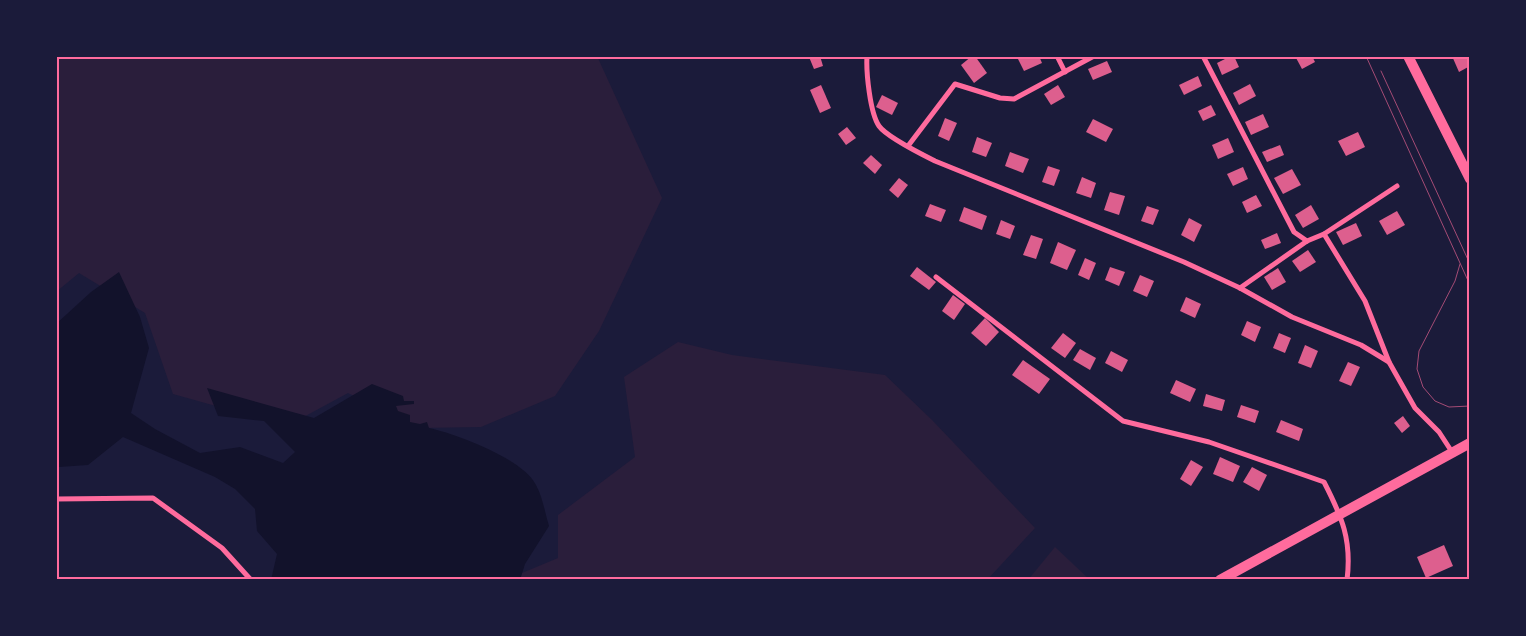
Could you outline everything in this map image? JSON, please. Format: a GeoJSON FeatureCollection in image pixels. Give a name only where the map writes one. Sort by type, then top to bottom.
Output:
{"type":"FeatureCollection","features":[{"type":"Feature","properties":{"kind":"main road"},"geometry":{"type":"LineString","coordinates":[[1408,56],[1466,163],[1470,179]]}},
{"type":"Feature","properties":{"kind":"main road"},"geometry":{"type":"LineString","coordinates":[[1220,580],[1470,443]]}},
{"type":"Feature","properties":{"kind":"street"},"geometry":{"type":"LineString","coordinates":[[867,56],[866,79],[879,126],[908,146],[935,161],[1184,262],[1240,288],[1292,317],[1362,345],[1389,362]]}},
{"type":"Feature","properties":{"kind":"street"},"geometry":{"type":"LineString","coordinates":[[1057,56],[1065,72]]}},
{"type":"Feature","properties":{"kind":"street"},"geometry":{"type":"LineString","coordinates":[[908,146],[955,84],[1000,98],[1014,98],[1094,56]]}},
{"type":"Feature","properties":{"kind":"street"},"geometry":{"type":"LineString","coordinates":[[1203,56],[1294,232],[1307,241]]}},
{"type":"Feature","properties":{"kind":"street"},"geometry":{"type":"LineString","coordinates":[[1240,288],[1307,241],[1324,234],[1397,186]]}},
{"type":"Feature","properties":{"kind":"street"},"geometry":{"type":"LineString","coordinates":[[1324,234],[1365,301],[1389,362],[1415,408],[1439,432],[1452,452]]}},
{"type":"Feature","properties":{"kind":"street"},"geometry":{"type":"LineString","coordinates":[[936,277],[1123,421],[1210,442],[1324,482],[1340,513],[1350,555],[1347,580]]}},
{"type":"Feature","properties":{"kind":"street"},"geometry":{"type":"LineString","coordinates":[[56,499],[153,498],[222,548],[251,580]]}},
{"type":"Feature","properties":{"kind":"shaded area"},"geometry":{"type":"Polygon","coordinates":[[[56,56],[597,56],[662,198],[599,331],[555,396],[481,427],[419,428],[348,393],[287,426],[173,394],[145,313],[79,273],[56,292],[56,56]]]}},
{"type":"Feature","properties":{"kind":"shaded area"},"geometry":{"type":"Polygon","coordinates":[[[119,272],[140,317],[149,348],[131,413],[155,429],[200,453],[240,447],[283,463],[295,452],[264,421],[218,416],[207,388],[314,418],[372,384],[403,396],[404,401],[414,401],[414,404],[396,406],[398,411],[410,415],[410,422],[420,424],[427,422],[429,428],[472,442],[504,457],[529,475],[536,485],[549,526],[525,564],[520,580],[271,580],[277,554],[257,531],[255,509],[235,489],[215,477],[123,437],[88,465],[59,467],[56,469],[56,324],[91,292],[119,272]]]}},
{"type":"Feature","properties":{"kind":"shaded area"},"geometry":{"type":"Polygon","coordinates":[[[678,342],[732,355],[885,375],[932,420],[1035,528],[987,580],[519,580],[522,573],[558,558],[558,515],[635,457],[624,377],[678,342]]]}},
{"type":"Feature","properties":{"kind":"shaded area"},"geometry":{"type":"Polygon","coordinates":[[[1055,547],[1090,580],[1028,580],[1055,547]]]}},
{"type":"Feature","properties":{"kind":"building"},"geometry":{"type":"Polygon","coordinates":[[[820,56],[823,66],[814,69],[809,57],[820,56]]]}},
{"type":"Feature","properties":{"kind":"building"},"geometry":{"type":"Polygon","coordinates":[[[972,56],[975,56],[987,73],[974,83],[961,65],[972,56]]]}},
{"type":"Feature","properties":{"kind":"building"},"geometry":{"type":"Polygon","coordinates":[[[1039,56],[1042,63],[1024,71],[1017,57],[1039,56]]]}},
{"type":"Feature","properties":{"kind":"building"},"geometry":{"type":"Polygon","coordinates":[[[1234,56],[1239,67],[1222,75],[1217,63],[1234,56]]]}},
{"type":"Feature","properties":{"kind":"building"},"geometry":{"type":"Polygon","coordinates":[[[1295,56],[1312,56],[1315,62],[1302,69],[1295,56]]]}},
{"type":"Feature","properties":{"kind":"building"},"geometry":{"type":"Polygon","coordinates":[[[1452,56],[1468,56],[1470,66],[1459,72],[1452,56]]]}},
{"type":"Feature","properties":{"kind":"building"},"geometry":{"type":"Polygon","coordinates":[[[1107,61],[1112,72],[1093,80],[1088,69],[1107,61]]]}},
{"type":"Feature","properties":{"kind":"building"},"geometry":{"type":"Polygon","coordinates":[[[1198,76],[1202,86],[1184,95],[1179,85],[1198,76]]]}},
{"type":"Feature","properties":{"kind":"building"},"geometry":{"type":"Polygon","coordinates":[[[1250,84],[1256,96],[1239,105],[1233,93],[1250,84]]]}},
{"type":"Feature","properties":{"kind":"building"},"geometry":{"type":"Polygon","coordinates":[[[821,85],[831,108],[820,113],[810,90],[821,85]]]}},
{"type":"Feature","properties":{"kind":"building"},"geometry":{"type":"Polygon","coordinates":[[[1058,85],[1065,97],[1051,105],[1044,94],[1058,85]]]}},
{"type":"Feature","properties":{"kind":"building"},"geometry":{"type":"Polygon","coordinates":[[[882,95],[898,103],[892,115],[876,107],[882,95]]]}},
{"type":"Feature","properties":{"kind":"building"},"geometry":{"type":"Polygon","coordinates":[[[1211,105],[1216,115],[1203,121],[1198,111],[1211,105]]]}},
{"type":"Feature","properties":{"kind":"building"},"geometry":{"type":"Polygon","coordinates":[[[1263,114],[1269,127],[1251,135],[1245,122],[1263,114]]]}},
{"type":"Feature","properties":{"kind":"building"},"geometry":{"type":"Polygon","coordinates":[[[945,118],[957,123],[949,141],[938,136],[945,118]]]}},
{"type":"Feature","properties":{"kind":"building"},"geometry":{"type":"Polygon","coordinates":[[[1093,119],[1113,129],[1106,142],[1086,132],[1093,119]]]}},
{"type":"Feature","properties":{"kind":"building"},"geometry":{"type":"Polygon","coordinates":[[[847,127],[856,138],[846,145],[838,134],[847,127]]]}},
{"type":"Feature","properties":{"kind":"building"},"geometry":{"type":"Polygon","coordinates":[[[1358,132],[1365,147],[1346,156],[1338,141],[1358,132]]]}},
{"type":"Feature","properties":{"kind":"building"},"geometry":{"type":"Polygon","coordinates":[[[977,137],[992,143],[986,157],[972,152],[977,137]]]}},
{"type":"Feature","properties":{"kind":"building"},"geometry":{"type":"Polygon","coordinates":[[[1228,138],[1234,152],[1218,159],[1212,145],[1228,138]]]}},
{"type":"Feature","properties":{"kind":"building"},"geometry":{"type":"Polygon","coordinates":[[[1280,145],[1284,155],[1267,162],[1262,152],[1280,145]]]}},
{"type":"Feature","properties":{"kind":"building"},"geometry":{"type":"Polygon","coordinates":[[[1010,152],[1029,159],[1023,173],[1005,166],[1010,152]]]}},
{"type":"Feature","properties":{"kind":"building"},"geometry":{"type":"Polygon","coordinates":[[[871,155],[882,165],[875,174],[863,163],[871,155]]]}},
{"type":"Feature","properties":{"kind":"building"},"geometry":{"type":"Polygon","coordinates":[[[1048,166],[1060,170],[1054,186],[1042,182],[1048,166]]]}},
{"type":"Feature","properties":{"kind":"building"},"geometry":{"type":"Polygon","coordinates":[[[1243,167],[1248,179],[1233,186],[1227,174],[1243,167]]]}},
{"type":"Feature","properties":{"kind":"building"},"geometry":{"type":"Polygon","coordinates":[[[1292,169],[1301,185],[1283,194],[1274,178],[1292,169]]]}},
{"type":"Feature","properties":{"kind":"building"},"geometry":{"type":"Polygon","coordinates":[[[1082,177],[1096,183],[1091,198],[1076,193],[1082,177]]]}},
{"type":"Feature","properties":{"kind":"building"},"geometry":{"type":"Polygon","coordinates":[[[899,178],[908,185],[898,198],[889,190],[899,178]]]}},
{"type":"Feature","properties":{"kind":"building"},"geometry":{"type":"Polygon","coordinates":[[[1110,192],[1125,196],[1119,215],[1104,210],[1110,192]]]}},
{"type":"Feature","properties":{"kind":"building"},"geometry":{"type":"Polygon","coordinates":[[[1256,195],[1262,206],[1247,213],[1242,202],[1256,195]]]}},
{"type":"Feature","properties":{"kind":"building"},"geometry":{"type":"Polygon","coordinates":[[[930,204],[946,210],[941,222],[925,216],[930,204]]]}},
{"type":"Feature","properties":{"kind":"building"},"geometry":{"type":"Polygon","coordinates":[[[1311,205],[1319,219],[1303,228],[1295,215],[1311,205]]]}},
{"type":"Feature","properties":{"kind":"building"},"geometry":{"type":"Polygon","coordinates":[[[1147,206],[1159,210],[1153,225],[1141,221],[1147,206]]]}},
{"type":"Feature","properties":{"kind":"building"},"geometry":{"type":"Polygon","coordinates":[[[964,207],[987,216],[982,230],[959,221],[964,207]]]}},
{"type":"Feature","properties":{"kind":"building"},"geometry":{"type":"Polygon","coordinates":[[[1397,211],[1405,225],[1387,235],[1379,221],[1397,211]]]}},
{"type":"Feature","properties":{"kind":"building"},"geometry":{"type":"Polygon","coordinates":[[[1189,218],[1202,225],[1194,242],[1181,235],[1189,218]]]}},
{"type":"Feature","properties":{"kind":"building"},"geometry":{"type":"Polygon","coordinates":[[[1001,220],[1015,226],[1010,239],[996,234],[1001,220]]]}},
{"type":"Feature","properties":{"kind":"building"},"geometry":{"type":"Polygon","coordinates":[[[1356,223],[1362,236],[1343,245],[1336,232],[1356,223]]]}},
{"type":"Feature","properties":{"kind":"building"},"geometry":{"type":"Polygon","coordinates":[[[1277,233],[1281,243],[1265,249],[1261,240],[1277,233]]]}},
{"type":"Feature","properties":{"kind":"building"},"geometry":{"type":"Polygon","coordinates":[[[1031,235],[1043,239],[1036,259],[1023,255],[1031,235]]]}},
{"type":"Feature","properties":{"kind":"building"},"geometry":{"type":"Polygon","coordinates":[[[1058,242],[1076,250],[1067,270],[1050,263],[1058,242]]]}},
{"type":"Feature","properties":{"kind":"building"},"geometry":{"type":"Polygon","coordinates":[[[1308,250],[1316,262],[1300,272],[1292,261],[1308,250]]]}},
{"type":"Feature","properties":{"kind":"building"},"geometry":{"type":"Polygon","coordinates":[[[1085,258],[1096,263],[1089,280],[1078,275],[1085,258]]]}},
{"type":"Feature","properties":{"kind":"building"},"geometry":{"type":"Polygon","coordinates":[[[917,267],[936,282],[929,290],[910,276],[917,267]]]}},
{"type":"Feature","properties":{"kind":"building"},"geometry":{"type":"Polygon","coordinates":[[[1110,267],[1125,272],[1119,286],[1105,280],[1110,267]]]}},
{"type":"Feature","properties":{"kind":"building"},"geometry":{"type":"Polygon","coordinates":[[[1278,268],[1286,282],[1272,290],[1264,277],[1278,268]]]}},
{"type":"Feature","properties":{"kind":"building"},"geometry":{"type":"Polygon","coordinates":[[[1140,275],[1154,281],[1147,297],[1133,291],[1140,275]]]}},
{"type":"Feature","properties":{"kind":"building"},"geometry":{"type":"Polygon","coordinates":[[[953,295],[965,304],[954,320],[942,311],[953,295]]]}},
{"type":"Feature","properties":{"kind":"building"},"geometry":{"type":"Polygon","coordinates":[[[1186,297],[1201,304],[1195,318],[1180,311],[1186,297]]]}},
{"type":"Feature","properties":{"kind":"building"},"geometry":{"type":"Polygon","coordinates":[[[985,318],[999,332],[986,346],[971,333],[985,318]]]}},
{"type":"Feature","properties":{"kind":"building"},"geometry":{"type":"Polygon","coordinates":[[[1247,321],[1261,327],[1255,342],[1241,335],[1247,321]]]}},
{"type":"Feature","properties":{"kind":"building"},"geometry":{"type":"Polygon","coordinates":[[[1063,333],[1076,343],[1065,358],[1051,348],[1063,333]]]}},
{"type":"Feature","properties":{"kind":"building"},"geometry":{"type":"Polygon","coordinates":[[[1279,333],[1291,338],[1285,353],[1273,348],[1279,333]]]}},
{"type":"Feature","properties":{"kind":"building"},"geometry":{"type":"Polygon","coordinates":[[[1305,345],[1318,351],[1311,368],[1298,363],[1305,345]]]}},
{"type":"Feature","properties":{"kind":"building"},"geometry":{"type":"Polygon","coordinates":[[[1080,349],[1096,358],[1090,370],[1073,360],[1080,349]]]}},
{"type":"Feature","properties":{"kind":"building"},"geometry":{"type":"Polygon","coordinates":[[[1111,351],[1128,360],[1122,372],[1105,363],[1111,351]]]}},
{"type":"Feature","properties":{"kind":"building"},"geometry":{"type":"Polygon","coordinates":[[[1023,360],[1050,379],[1039,394],[1012,375],[1023,360]]]}},
{"type":"Feature","properties":{"kind":"building"},"geometry":{"type":"Polygon","coordinates":[[[1348,362],[1360,367],[1351,386],[1339,381],[1348,362]]]}},
{"type":"Feature","properties":{"kind":"building"},"geometry":{"type":"Polygon","coordinates":[[[1176,380],[1196,389],[1190,402],[1170,393],[1176,380]]]}},
{"type":"Feature","properties":{"kind":"building"},"geometry":{"type":"Polygon","coordinates":[[[1206,394],[1225,400],[1222,411],[1203,406],[1206,394]]]}},
{"type":"Feature","properties":{"kind":"building"},"geometry":{"type":"Polygon","coordinates":[[[1241,405],[1259,411],[1255,423],[1237,417],[1241,405]]]}},
{"type":"Feature","properties":{"kind":"building"},"geometry":{"type":"Polygon","coordinates":[[[1403,416],[1410,426],[1402,433],[1394,423],[1403,416]]]}},
{"type":"Feature","properties":{"kind":"building"},"geometry":{"type":"Polygon","coordinates":[[[1281,420],[1303,429],[1299,441],[1276,432],[1281,420]]]}},
{"type":"Feature","properties":{"kind":"building"},"geometry":{"type":"Polygon","coordinates":[[[1220,457],[1240,466],[1233,482],[1213,474],[1220,457]]]}},
{"type":"Feature","properties":{"kind":"building"},"geometry":{"type":"Polygon","coordinates":[[[1191,460],[1203,467],[1191,486],[1180,479],[1191,460]]]}},
{"type":"Feature","properties":{"kind":"building"},"geometry":{"type":"Polygon","coordinates":[[[1252,467],[1267,475],[1259,491],[1243,482],[1252,467]]]}},
{"type":"Feature","properties":{"kind":"building"},"geometry":{"type":"Polygon","coordinates":[[[1444,545],[1453,566],[1426,578],[1417,557],[1444,545]]]}},
{"type":"Feature","properties":{"kind":"tram line"},"geometry":{"type":"LineString","coordinates":[[1366,56],[1470,285]]}},
{"type":"Feature","properties":{"kind":"tram line"},"geometry":{"type":"LineString","coordinates":[[1381,71],[1470,264]]}},
{"type":"Feature","properties":{"kind":"tram line"},"geometry":{"type":"LineString","coordinates":[[1460,264],[1455,281],[1419,351],[1417,369],[1423,387],[1435,401],[1449,407],[1470,406]]}}]}
